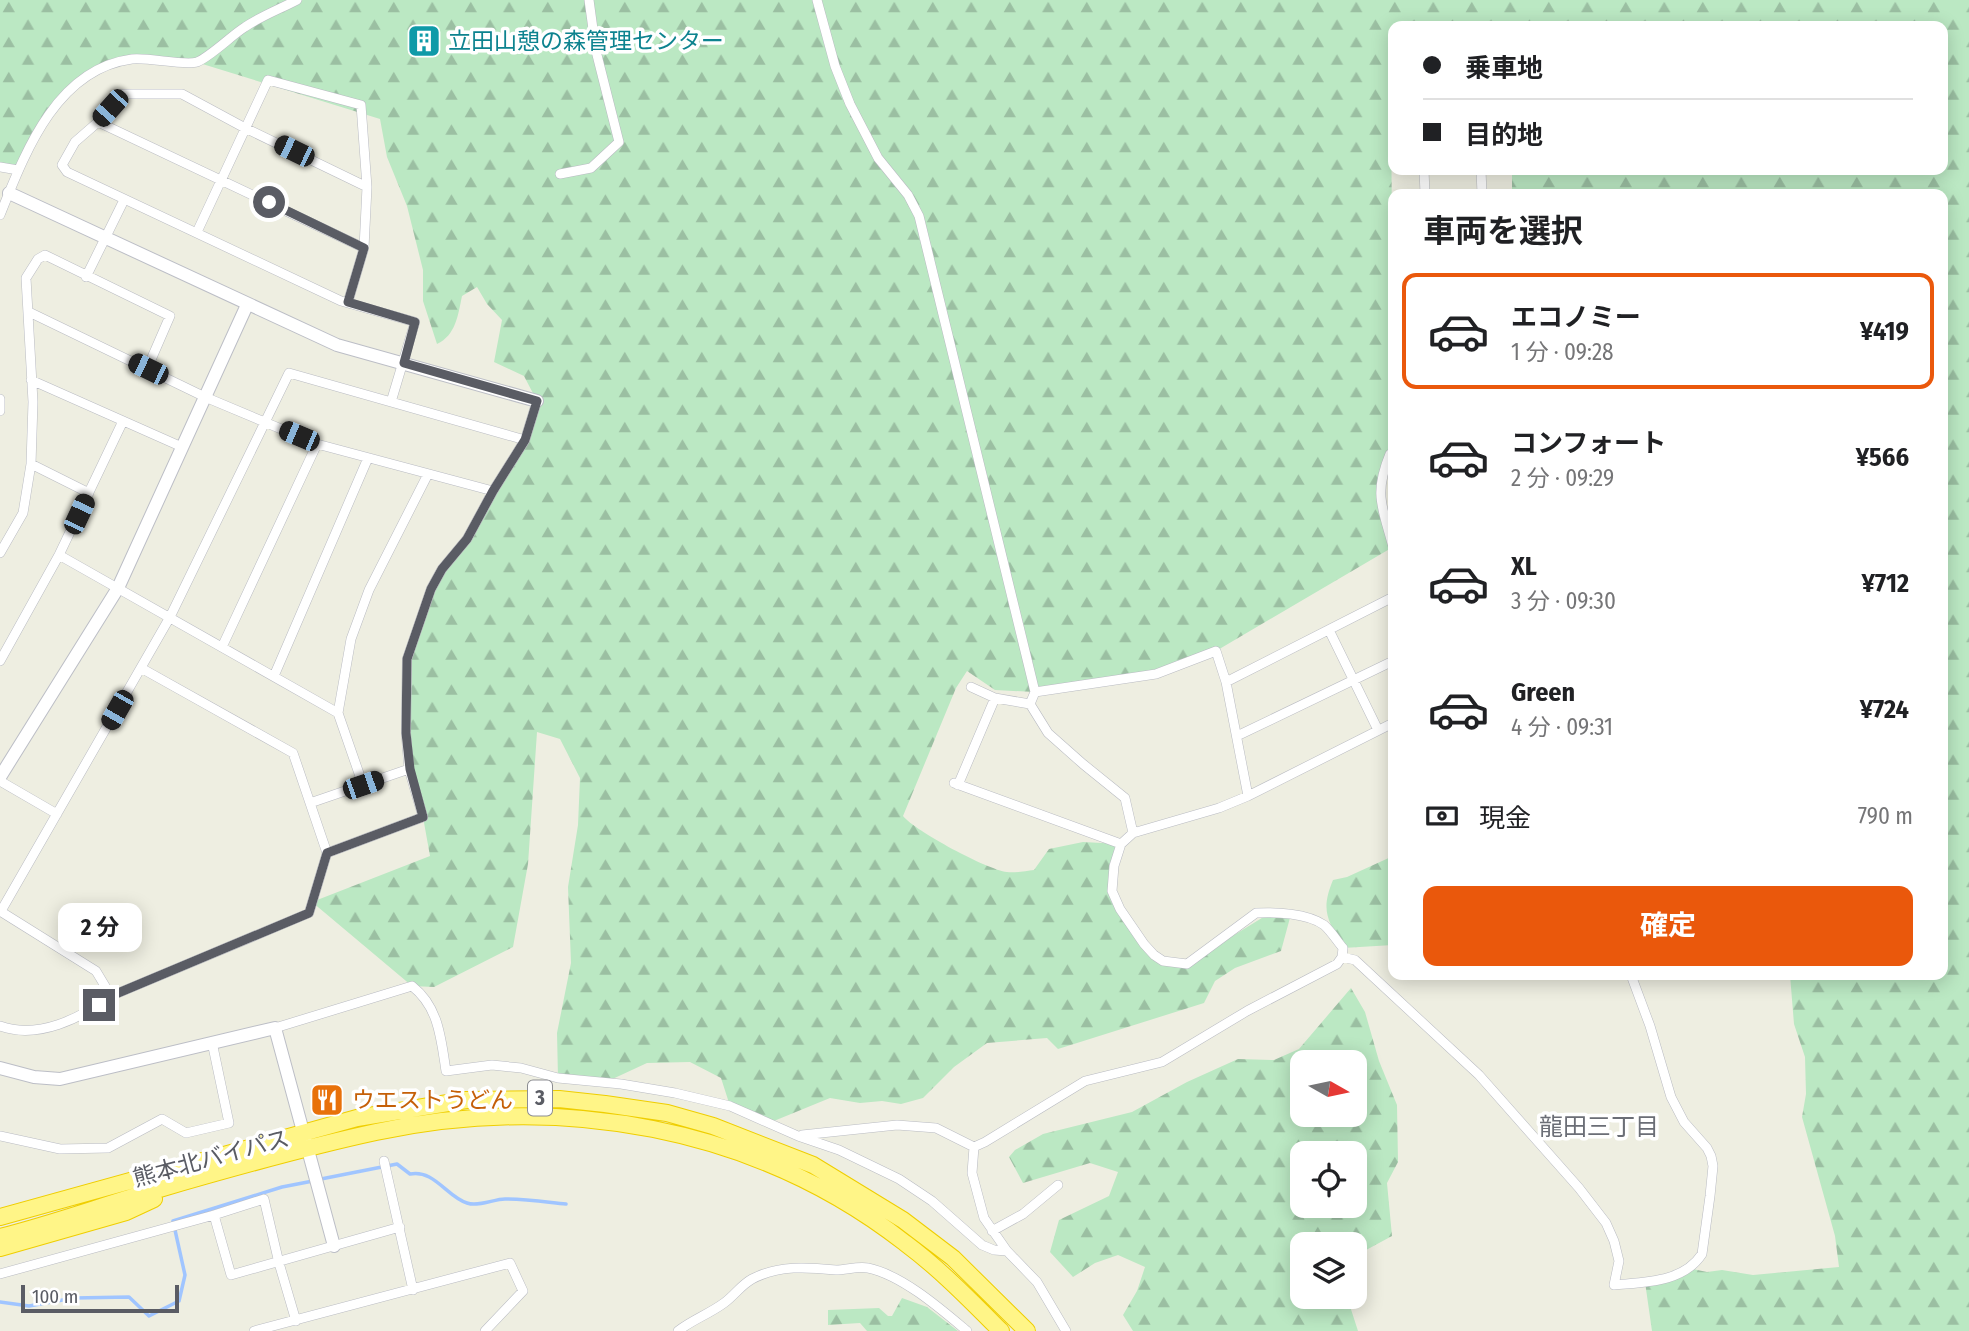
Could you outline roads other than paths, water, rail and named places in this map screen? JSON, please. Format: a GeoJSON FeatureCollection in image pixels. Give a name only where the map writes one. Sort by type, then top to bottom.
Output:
{"type":"FeatureCollection","features":[{"type":"Feature","properties":{"kind":"highway","name":"熊本北バイパス"},"geometry":{"type":"LineString","coordinates":[[0,1237],[204,1177],[306,1141],[357,1118],[466,1100],[559,1099],[667,1113],[713,1126],[813,1165],[893,1213],[953,1258],[1027,1331]]}},
{"type":"Feature","properties":{"kind":"highway","name":"熊本北バイパス"},"geometry":{"type":"LineString","coordinates":[[3,1215],[306,1141],[510,1115],[622,1122],[686,1135],[777,1167],[855,1209],[904,1241],[934,1266],[1001,1331]]}},
{"type":"Feature","properties":{"kind":"highway"},"geometry":{"type":"LineString","coordinates":[[0,1248],[126,1212],[204,1177]]}},
{"type":"Feature","properties":{"kind":"street"},"geometry":{"type":"LineString","coordinates":[[0,215],[18,170],[40,127],[65,94],[95,72],[112,63],[135,58],[196,62],[247,25],[297,0]]}},
{"type":"Feature","properties":{"kind":"street"},"geometry":{"type":"LineString","coordinates":[[560,174],[591,168],[619,142],[596,51],[589,0]]}},
{"type":"Feature","properties":{"kind":"street"},"geometry":{"type":"LineString","coordinates":[[817,0],[835,66],[850,104],[878,158],[908,195],[919,216],[1035,692],[1030,704]]}},
{"type":"Feature","properties":{"kind":"street"},"geometry":{"type":"LineString","coordinates":[[197,232],[268,80],[361,105],[367,187],[364,248],[348,302]]}},
{"type":"Feature","properties":{"kind":"street"},"geometry":{"type":"LineString","coordinates":[[367,187],[182,94],[123,94],[98,122],[75,142],[62,165],[67,172],[124,200],[348,302],[415,322],[391,402]]}},
{"type":"Feature","properties":{"kind":"street"},"geometry":{"type":"LineString","coordinates":[[98,122],[364,248]]}},
{"type":"Feature","properties":{"kind":"street"},"geometry":{"type":"LineString","coordinates":[[0,167],[18,170]]}},
{"type":"Feature","properties":{"kind":"street"},"geometry":{"type":"LineString","coordinates":[[9,193],[337,345],[537,401],[525,440],[467,539],[442,569],[416,629],[407,659],[406,733],[410,769],[423,817],[327,853]]}},
{"type":"Feature","properties":{"kind":"street"},"geometry":{"type":"LineString","coordinates":[[86,277],[124,200]]}},
{"type":"Feature","properties":{"kind":"street"},"geometry":{"type":"LineString","coordinates":[[0,552],[23,513],[30,464],[33,419],[26,278],[38,259],[45,255],[170,316],[148,369]]}},
{"type":"Feature","properties":{"kind":"street"},"geometry":{"type":"LineString","coordinates":[[57,814],[0,779],[118,588],[247,305]]}},
{"type":"Feature","properties":{"kind":"street"},"geometry":{"type":"LineString","coordinates":[[29,312],[205,397],[317,444],[493,491]]}},
{"type":"Feature","properties":{"kind":"street"},"geometry":{"type":"LineString","coordinates":[[111,996],[96,971],[1,911],[170,617],[289,373],[525,440]]}},
{"type":"Feature","properties":{"kind":"street"},"geometry":{"type":"LineString","coordinates":[[31,380],[182,447]]}},
{"type":"Feature","properties":{"kind":"street"},"geometry":{"type":"LineString","coordinates":[[0,399],[0,411]]}},
{"type":"Feature","properties":{"kind":"street"},"geometry":{"type":"LineString","coordinates":[[0,661],[60,555],[123,421]]}},
{"type":"Feature","properties":{"kind":"street"},"geometry":{"type":"LineString","coordinates":[[222,647],[317,444]]}},
{"type":"Feature","properties":{"kind":"street"},"geometry":{"type":"LineString","coordinates":[[274,676],[368,458]]}},
{"type":"Feature","properties":{"kind":"street"},"geometry":{"type":"LineString","coordinates":[[1388,459],[1383,470],[1380,504],[1388,529]]}},
{"type":"Feature","properties":{"kind":"street"},"geometry":{"type":"LineString","coordinates":[[30,464],[89,493]]}},
{"type":"Feature","properties":{"kind":"street"},"geometry":{"type":"LineString","coordinates":[[363,785],[338,713],[351,639],[363,607],[428,474]]}},
{"type":"Feature","properties":{"kind":"street"},"geometry":{"type":"LineString","coordinates":[[60,555],[338,713]]}},
{"type":"Feature","properties":{"kind":"street"},"geometry":{"type":"LineString","coordinates":[[1226,682],[1388,600]]}},
{"type":"Feature","properties":{"kind":"street"},"geometry":{"type":"LineString","coordinates":[[1329,630],[1378,730]]}},
{"type":"Feature","properties":{"kind":"street"},"geometry":{"type":"LineString","coordinates":[[1035,692],[1156,674],[1216,651],[1226,682],[1248,796]]}},
{"type":"Feature","properties":{"kind":"street"},"geometry":{"type":"LineString","coordinates":[[1237,736],[1388,663]]}},
{"type":"Feature","properties":{"kind":"street"},"geometry":{"type":"LineString","coordinates":[[0,1026],[26,1031],[50,1028],[99,1005],[111,996],[309,913],[327,853],[293,754],[141,668]]}},
{"type":"Feature","properties":{"kind":"street"},"geometry":{"type":"LineString","coordinates":[[971,687],[995,698],[1030,704],[1048,733],[1125,798],[1133,833]]}},
{"type":"Feature","properties":{"kind":"street"},"geometry":{"type":"LineString","coordinates":[[995,698],[956,784],[1121,844]]}},
{"type":"Feature","properties":{"kind":"street"},"geometry":{"type":"LineString","coordinates":[[974,1147],[1085,1081],[1162,1062],[1247,1011],[1337,964],[1342,957],[1343,948],[1323,925],[1291,914],[1269,913],[1256,913],[1187,964],[1163,961],[1144,944],[1120,909],[1112,891],[1114,866],[1121,844],[1133,833],[1219,808],[1248,796],[1388,725]]}},
{"type":"Feature","properties":{"kind":"street"},"geometry":{"type":"LineString","coordinates":[[310,803],[410,769]]}},
{"type":"Feature","properties":{"kind":"street"},"geometry":{"type":"LineString","coordinates":[[1342,957],[1355,960],[1479,1075],[1579,1188],[1606,1223],[1614,1241],[1619,1261],[1614,1285],[1668,1279],[1695,1264],[1702,1254],[1713,1166],[1707,1148],[1684,1122],[1671,1097],[1633,980]]}},
{"type":"Feature","properties":{"kind":"street"},"geometry":{"type":"LineString","coordinates":[[0,1068],[34,1077],[60,1079],[275,1028],[412,986],[420,992],[439,1023],[446,1071],[492,1065],[521,1068],[558,1078],[621,1084],[730,1106],[798,1136],[839,1150],[899,1179],[932,1201],[982,1245],[1007,1251]]}},
{"type":"Feature","properties":{"kind":"street"},"geometry":{"type":"LineString","coordinates":[[275,1028],[334,1246]]}},
{"type":"Feature","properties":{"kind":"street"},"geometry":{"type":"LineString","coordinates":[[0,1136],[60,1149],[108,1148],[162,1119],[186,1133],[229,1123],[212,1042]]}},
{"type":"Feature","properties":{"kind":"street"},"geometry":{"type":"LineString","coordinates":[[798,1136],[897,1125],[936,1128],[974,1147]]}},
{"type":"Feature","properties":{"kind":"street"},"geometry":{"type":"LineString","coordinates":[[974,1147],[972,1173],[984,1219],[1007,1251],[1037,1282],[1066,1331]]}},
{"type":"Feature","properties":{"kind":"street"},"geometry":{"type":"LineString","coordinates":[[384,1161],[401,1227],[413,1290]]}},
{"type":"Feature","properties":{"kind":"street"},"geometry":{"type":"LineString","coordinates":[[992,1231],[1023,1214],[1058,1185]]}},
{"type":"Feature","properties":{"kind":"street"},"geometry":{"type":"LineString","coordinates":[[0,1274],[264,1199],[296,1321]]}},
{"type":"Feature","properties":{"kind":"street"},"geometry":{"type":"LineString","coordinates":[[214,1215],[231,1275],[401,1227]]}},
{"type":"Feature","properties":{"kind":"street"},"geometry":{"type":"LineString","coordinates":[[254,1331],[510,1263],[523,1292],[485,1331]]}},
{"type":"Feature","properties":{"kind":"street"},"geometry":{"type":"LineString","coordinates":[[678,1331],[724,1303],[752,1279],[778,1269],[816,1267],[840,1270],[867,1267],[896,1280],[934,1304],[967,1331]]}},
{"type":"Feature","properties":{"kind":"waterway"},"geometry":{"type":"LineString","coordinates":[[321,1179],[397,1164],[410,1174],[433,1179],[467,1203],[505,1199],[566,1204]]}},
{"type":"Feature","properties":{"kind":"waterway"},"geometry":{"type":"LineString","coordinates":[[0,1302],[29,1306],[74,1298],[129,1297],[149,1316],[179,1301],[185,1275],[173,1221],[282,1187],[313,1181]]}},
{"type":"Feature","properties":{"kind":"place","name":"立田山憩の森管理センター"},"geometry":{"type":"Point","coordinates":[424,41]}},
{"type":"Feature","properties":{"kind":"place","name":"ウエストうどん"},"geometry":{"type":"Point","coordinates":[327,1100]}},
{"type":"Feature","properties":{"kind":"district","name":"龍田三丁目"},"geometry":{"type":"Point","coordinates":[1599,1127]}}]}
